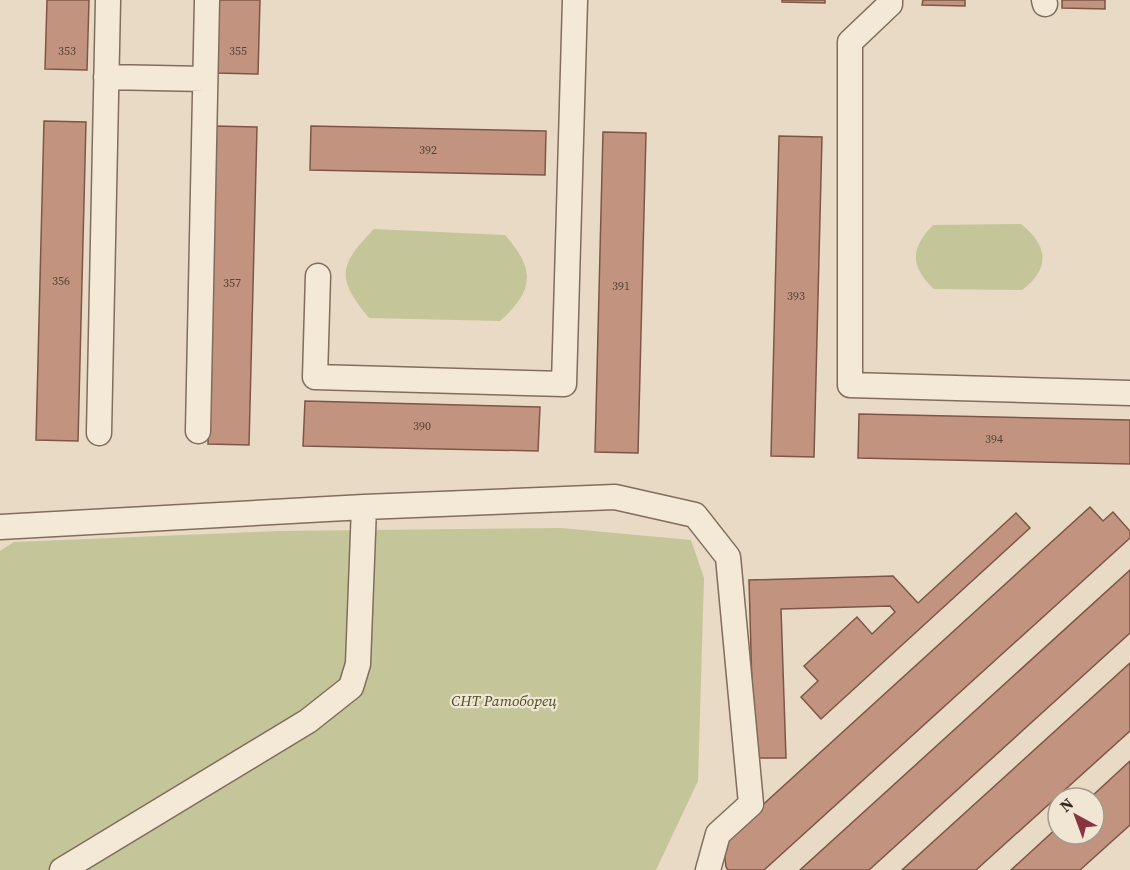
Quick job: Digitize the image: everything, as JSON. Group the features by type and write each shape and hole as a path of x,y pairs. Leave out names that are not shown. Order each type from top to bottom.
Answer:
{"lane":[{"path":"99,433 108,0"},
{"path":"198,431 207,0"},
{"path":"318,276 315,377 564,384 575,0"},
{"path":"890,0 890,4 850,42 850,386 1130,393"},
{"path":"106,77 205,79"},
{"path":"0,527 364,507 615,497 695,515 728,557 751,804 718,834 708,870"},
{"path":"62,870 308,721 351,687 358,664 364,507"}],"green space":[{"path":"1021,224 1037,241 1042,257 1038,274 1022,290 934,289 920,273 917,265 917,250 925,234 933,225"},
{"path":"374,229 505,235 522,258 527,279 525,289 520,299 500,321 369,318 351,292 346,272 353,253"},
{"name":"СНТ Ратоборец","path":"561,528 691,540 704,578 698,781 656,870 0,870 0,551 14,542 281,531"}],"building":[{"path":"47,0 89,0 87,70 45,69"},
{"path":"218,0 260,0 258,74 217,73"},
{"path":"782,0 825,0 825,3 782,2"},
{"path":"923,0 965,0 965,6 922,5"},
{"path":"1062,0 1105,0 1105,9 1062,8"},
{"path":"44,121 86,122 78,441 36,440"},
{"path":"215,126 257,127 249,445 208,444"},
{"path":"311,126 546,131 545,175 310,170"},
{"path":"603,132 646,133 638,453 595,452"},
{"path":"779,136 822,137 814,457 771,456"},
{"path":"305,401 540,407 538,451 303,446"},
{"path":"859,414 1130,420 1130,464 858,458"},
{"path":"1090,507 1103,521 1113,512 1130,531 1130,538 764,870 728,870 723,841"},
{"path":"1016,513 1030,528 821,719 801,697 818,681 804,666 857,617 872,634 895,612 890,606 781,609 786,758 754,758 749,580 893,576 918,603"},
{"path":"1130,570 1130,633 869,870 800,870"},
{"path":"1130,663 1130,731 1069,786 1046,786 1046,807 976,870 902,870"},
{"path":"1130,761 1130,825 1080,870 1011,870 1046,838 1046,846 1106,846 1106,786 1103,786"}]}
